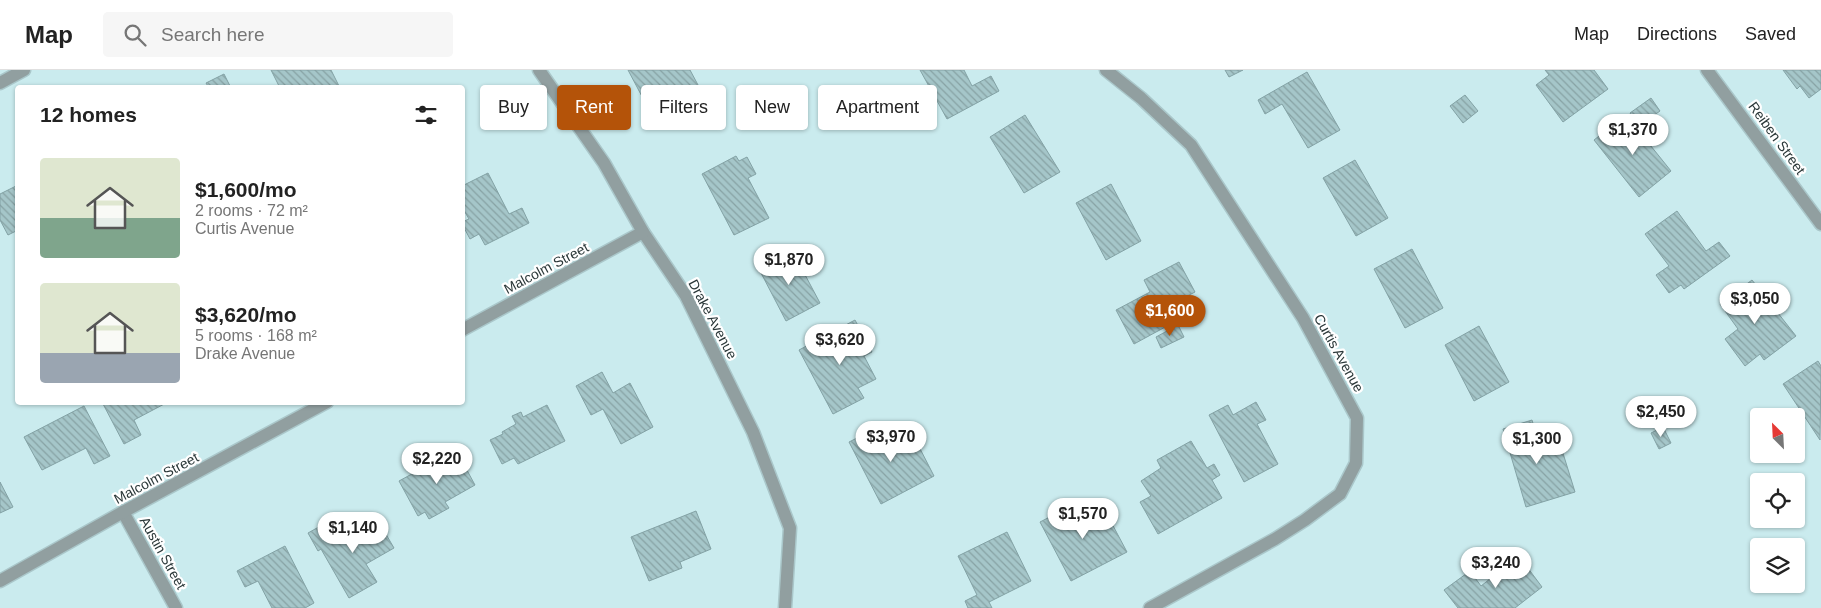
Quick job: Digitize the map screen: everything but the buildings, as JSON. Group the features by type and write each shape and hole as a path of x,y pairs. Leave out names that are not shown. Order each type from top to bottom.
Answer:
{"street":[{"path":"0,83 24,70"},
{"name":"Drake Avenue","path":"539,70 604,163 643,232 686,296 753,432 790,528 785,608"},
{"name":"Curtis Avenue","path":"1106,70 1191,145 1303,318 1357,418 1356,463 1340,494 1275,539 1150,608"},
{"name":"Reiben Street","path":"1708,70 1821,224"},
{"name":"Malcolm Street","path":"465,328 643,232"},
{"name":"Malcolm Street","path":"0,581 321,405"},
{"name":"Austin Street","path":"123,512 176,608"}]}
